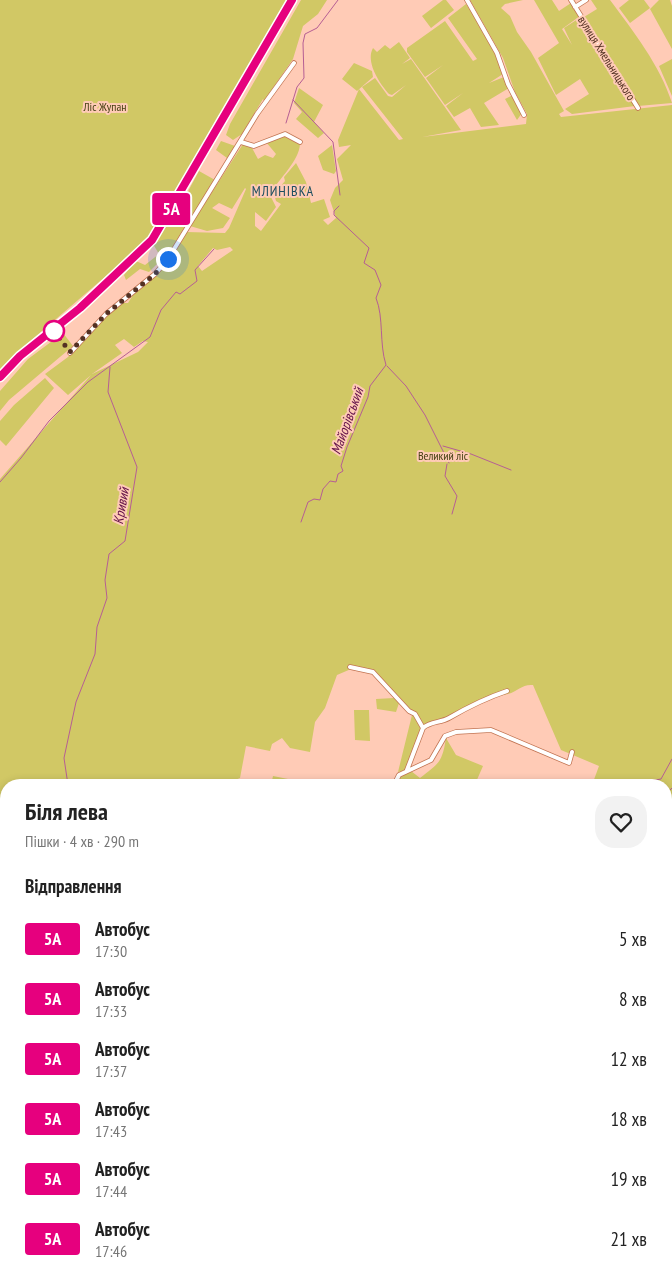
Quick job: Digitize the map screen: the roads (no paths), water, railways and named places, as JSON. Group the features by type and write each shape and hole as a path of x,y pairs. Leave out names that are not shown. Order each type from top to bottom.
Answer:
{"main road":[{"path":"0,377 20,356 80,308 152,240 292,0"}],"street":[{"path":"467,0 498,52 508,84 524,114"},
{"name":"вулиця Хмельницького","path":"571,0 638,108"},
{"name":"вулиця Хмельницького","path":"575,7 586,0"},
{"path":"70,352 108,312 160,269 175,250 257,114 294,63"},
{"path":"241,142 254,146 281,134 290,135 300,142"},
{"path":"350,667 373,672 409,711 416,714 422,728"},
{"path":"407,770 422,728 432,722 449,718 469,705 507,691"},
{"path":"396,779 407,770 432,760 445,736 456,732 492,730 569,763 572,752"}],"waterway":[{"path":"286,123 297,87 304,78 303,43 305,34 317,28 338,0"},
{"name":"Майорівський","path":"293,100 333,142 340,195"},
{"name":"Майорівський","path":"301,522 308,502 314,499 320,500 323,489 330,481 336,482 338,474 343,471 341,466 347,447 368,397 370,386 386,365 380,314 376,298 381,285 375,270 364,263 369,248 334,215 334,211 339,206"},
{"path":"0,482 49,421 88,382 150,337 161,310 176,292 180,294 197,281 195,270 214,249"},
{"path":"387,366 406,386 425,415 449,463"},
{"name":"Кривий","path":"67,779 64,758 76,702 95,654 97,627 107,598 105,580 109,554 125,541 137,467 108,392 110,367"},
{"path":"443,446 471,454 511,470"},
{"path":"447,464 445,476 457,496 452,514"},
{"path":"661,779 672,759"}],"district":[{"name":"МЛИНІВКА","path":"283,191"}],"park label":[{"name":"Ліс Жупан","path":"105,106"},
{"name":"Великий ліс","path":"443,455"}]}
